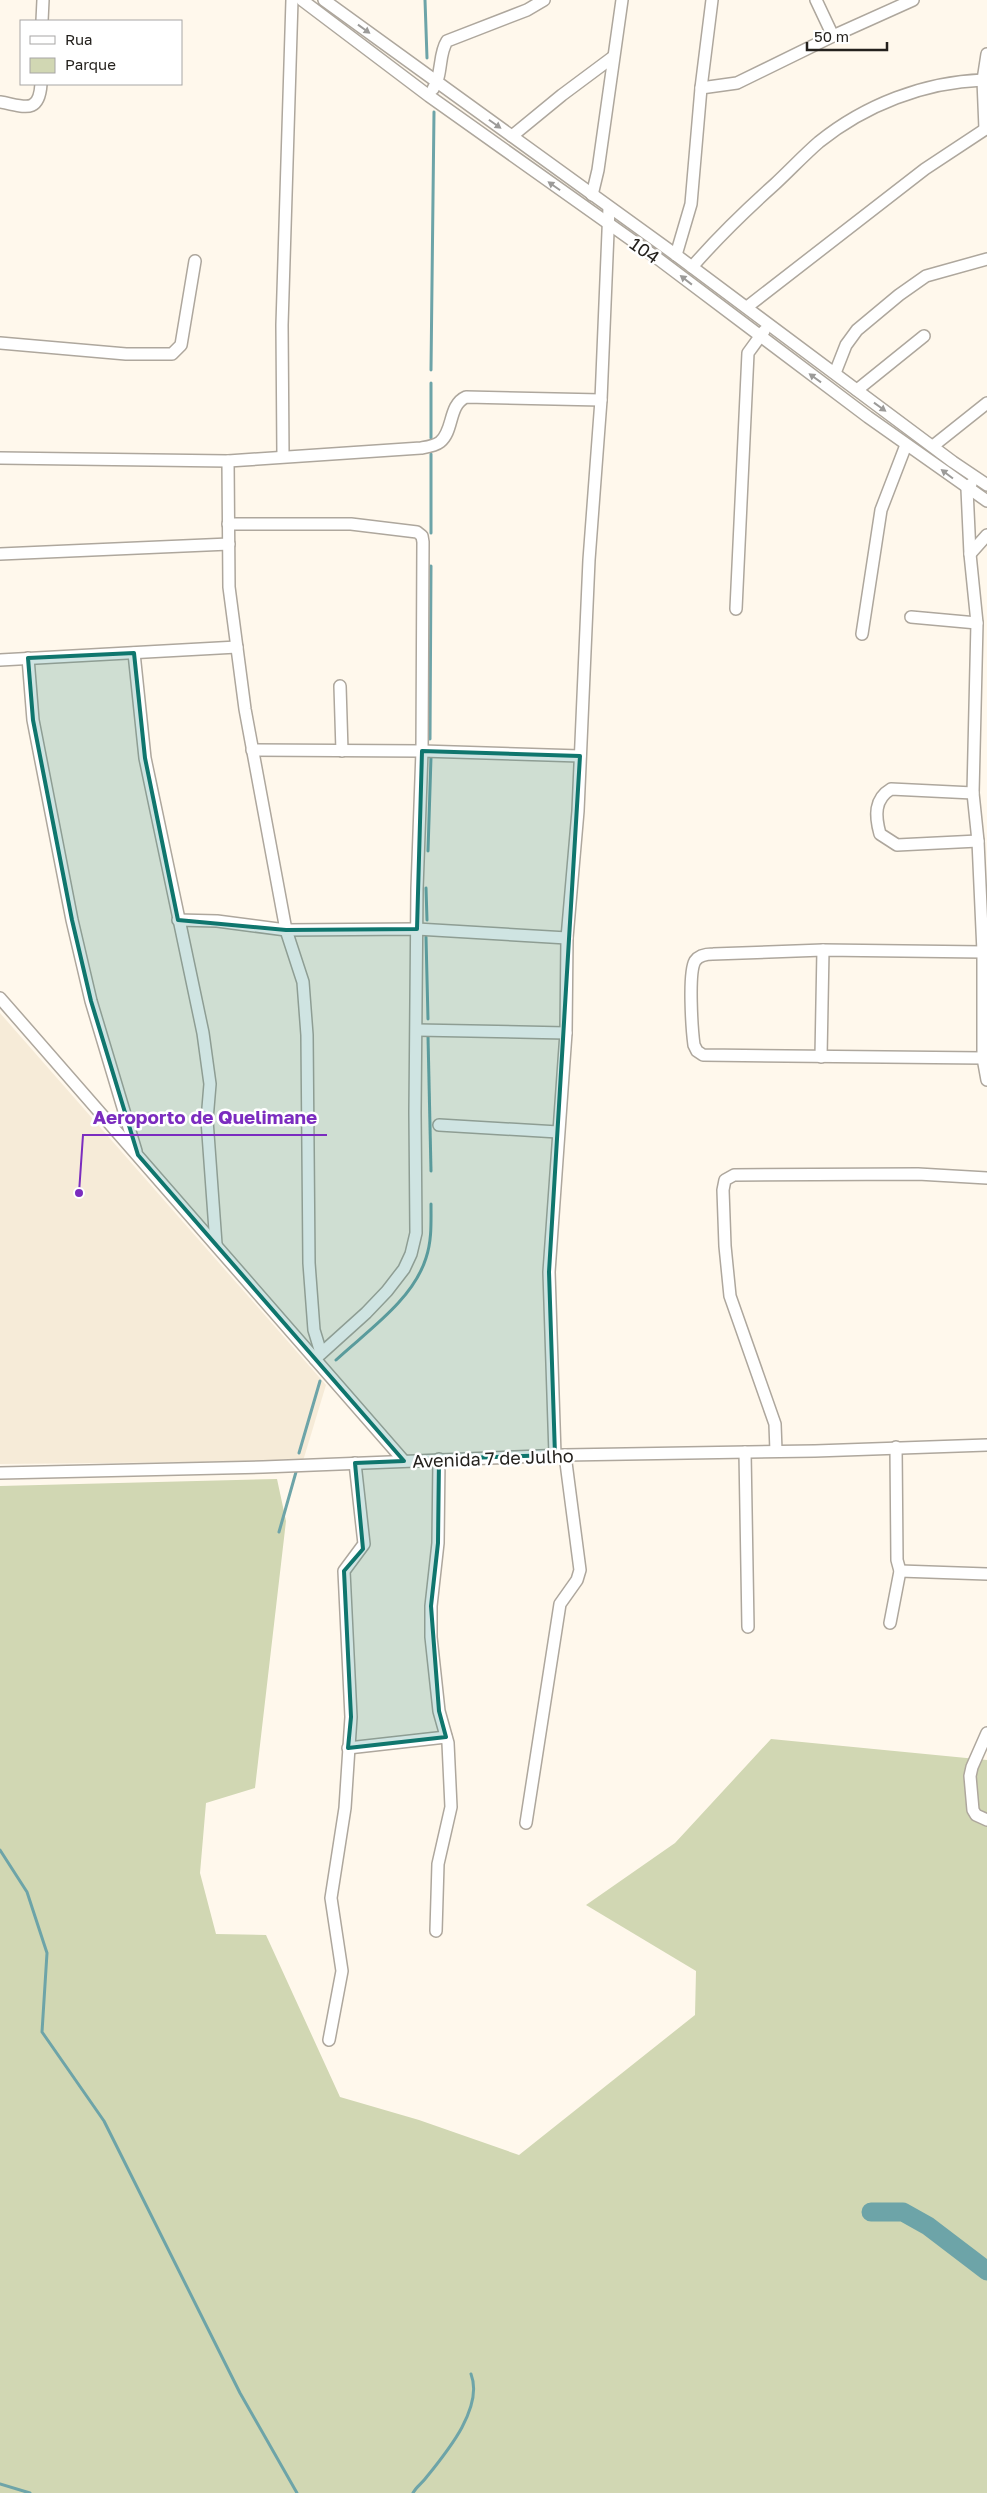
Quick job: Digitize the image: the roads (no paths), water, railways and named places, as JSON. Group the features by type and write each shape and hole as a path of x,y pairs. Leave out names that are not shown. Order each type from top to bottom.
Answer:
{"street":[{"path":"42,20 43,0"},
{"path":"283,456 282,325 292,0"},
{"name":"104","path":"302,0 429,96 657,258 759,337 967,489 987,501"},
{"path":"324,0 609,208 676,254 769,326 987,485"},
{"path":"429,96 437,83 443,50 447,40 519,13 544,0"},
{"path":"592,195 598,170 622,0"},
{"path":"676,254 691,204 701,88 712,0"},
{"path":"816,0 833,36"},
{"path":"701,88 736,84 833,36 913,0"},
{"path":"747,308 925,169 986,129 983,80 987,54"},
{"path":"512,136 613,57"},
{"path":"692,267 718,237 819,143 863,113 927,88 954,81 983,80"},
{"path":"0,102 26,107 34,105 40,98 41,85"},
{"path":"526,1822 560,1604 577,1580 580,1570 560,1455 550,1272 566,1033 568,938 578,811 589,560 601,400 610,226 609,208"},
{"path":"835,373 846,346 857,330 899,295 926,276 987,259"},
{"path":"0,343 126,354 172,354 180,345 195,261"},
{"path":"736,609 748,353 769,326"},
{"path":"857,390 924,336"},
{"path":"0,458 228,461 421,448 436,444 444,437 454,410 459,402 466,397 601,400"},
{"path":"933,446 987,403"},
{"path":"862,634 881,510 906,444"},
{"path":"228,461 229,587 237,647 252,750 286,930 303,982 306,1006 309,1263 318,1356"},
{"path":"976,478 967,489 970,554 977,623 973,793 978,841 983,952 983,1058 987,1080"},
{"path":"228,524 351,524 411,531 422,536 422,751 414,1113 417,1197 416,1232 411,1254 404,1269 366,1313 318,1356"},
{"path":"970,554 987,535"},
{"path":"0,554 229,544"},
{"path":"911,617 977,623"},
{"path":"0,660 237,647"},
{"path":"134,653 145,758 203,1033 210,1084 207,1120 216,1244"},
{"path":"28,658 33,720 72,920 91,1001 138,1155"},
{"path":"340,686 342,751"},
{"path":"252,750 422,751 580,756"},
{"path":"973,793 891,789 883,794 879,801 877,823 880,834 897,845 978,841"},
{"path":"178,920 217,922 286,930 417,930 568,938"},
{"path":"983,952 823,950 704,955 696,960 692,973 693,1035 697,1051 703,1055 983,1058"},
{"path":"821,1057 823,950"},
{"path":"0,998 74,1085 318,1356 404,1461"},
{"path":"417,1030 566,1033"},
{"path":"439,1125 558,1132"},
{"path":"776,1451 775,1424 728,1286 723,1200 725,1180 734,1175 918,1174 987,1178"},
{"name":"Avenida 7 de Julho","path":"0,1473 560,1455 987,1445"},
{"path":"890,1623 900,1571 897,1560 896,1447"},
{"path":"745,1452 748,1627"},
{"path":"436,1931 438,1864 451,1807 451,1780 446,1736 439,1711 431,1637 431,1606 438,1543 439,1460"},
{"path":"329,2040 342,1972 331,1898 345,1808 351,1717 344,1571 348,1563 363,1549 364,1534 355,1463"},
{"path":"900,1571 987,1574"},
{"path":"987,1733 970,1776 973,1810 976,1815 987,1820"},
{"path":"348,1748 446,1736"}],"waterway":[{"path":"425,0 427,58"},
{"path":"431,370 434,112"},
{"path":"431,383 431,438"},
{"path":"431,454 431,533"},
{"path":"430,739 431,566"},
{"path":"428,851 431,757"},
{"path":"426,888 427,920"},
{"path":"426,937 428,1019"},
{"path":"428,1036 431,1171"},
{"path":"336,1360 388,1314 411,1288 426,1258 431,1231 431,1204"},
{"path":"299,1453 320,1381"},
{"path":"279,1532 296,1472"},
{"path":"0,1850 27,1892 47,1953 42,2032 104,2121 240,2393 297,2493"},
{"path":"871,2212 903,2212 928,2226 987,2271"},
{"path":"413,2493 434,2468 461,2430 472,2401 474,2387 471,2374"},
{"path":"0,2484 30,2493"}],"place":[{"name":"Aeroporto de Quelimane","path":"79,1193"}]}
